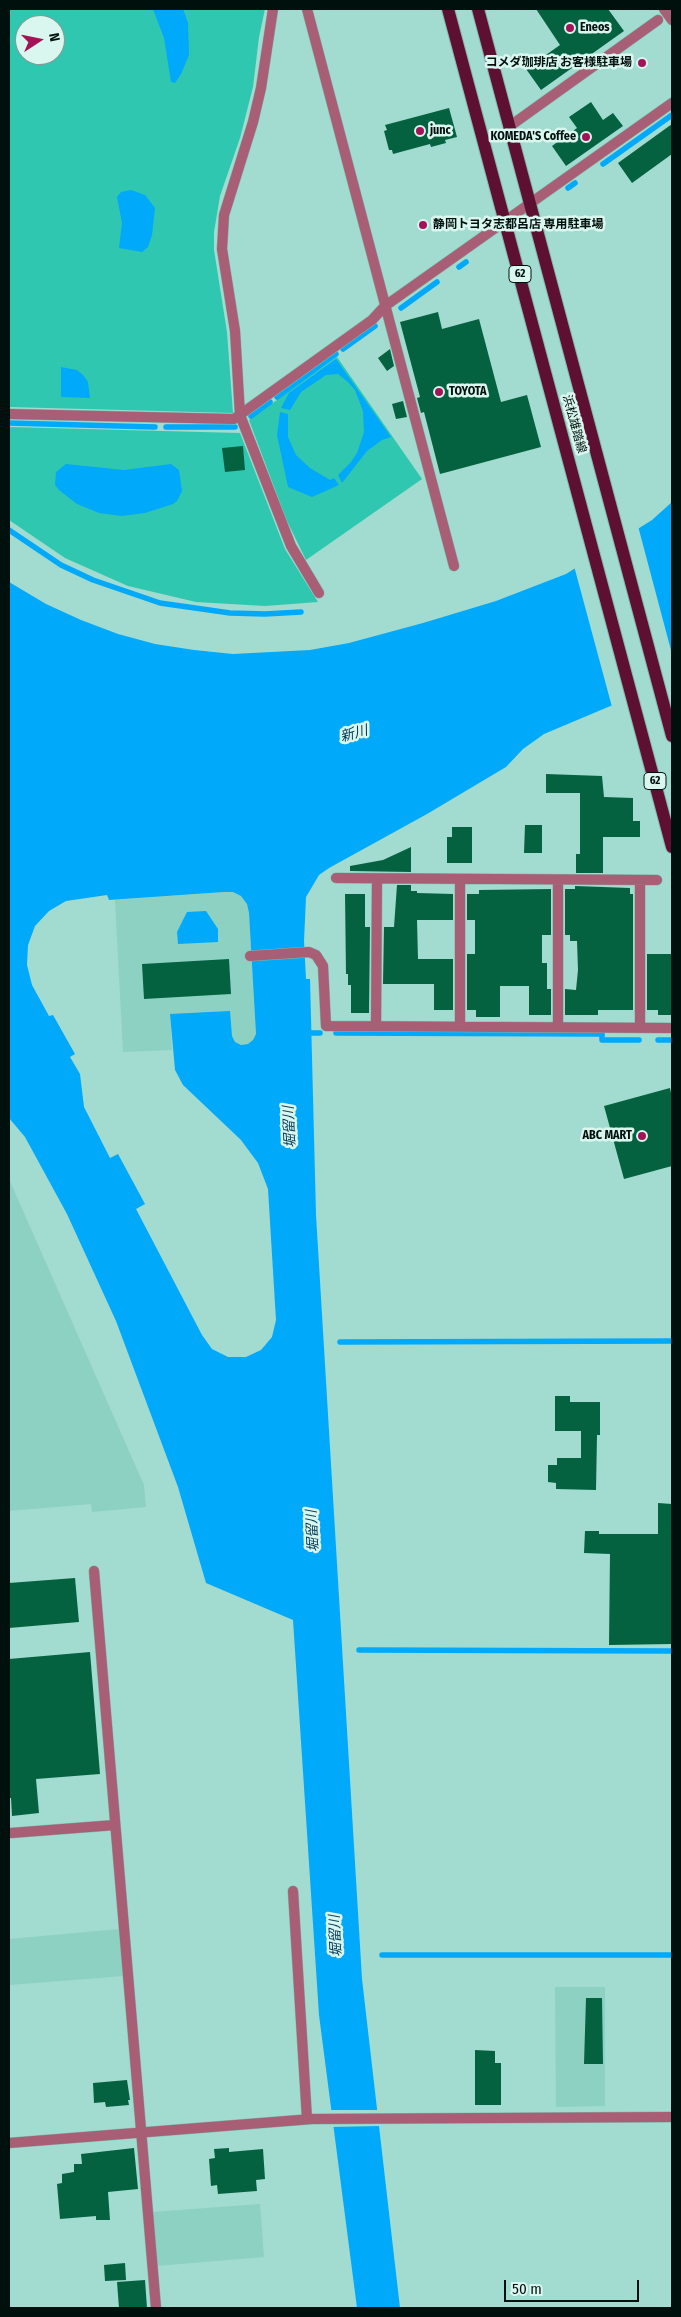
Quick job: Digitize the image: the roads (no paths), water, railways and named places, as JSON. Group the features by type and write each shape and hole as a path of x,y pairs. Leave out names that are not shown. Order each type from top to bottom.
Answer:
{"main road":[{"name":"浜松雄踏線","path":"448,9 672,847"},
{"name":"浜松雄踏線","path":"478,9 672,736"}],"street":[{"path":"273,9 261,88 248,140 228,198 222,232 222,249 235,331 240,415 291,546 319,592"},
{"path":"307,9 454,566"},
{"path":"664,9 672,20"},
{"path":"510,126 658,20"},
{"path":"9,414 234,419 372,320 385,306 672,103"},
{"path":"336,878 657,880"},
{"path":"376,1026 377,879"},
{"path":"460,879 460,1027"},
{"path":"558,880 558,1027"},
{"path":"640,880 640,1028"},
{"path":"250,956 310,952 321,960 323,966 326,1026 672,1028"},
{"path":"94,1570 156,2308"},
{"path":"11,1833 115,1825"},
{"path":"293,1891 308,2119"},
{"path":"9,2143 308,2119 672,2117"}],"water":[{"path":"153,9 183,9 188,23 189,55 175,83 171,82 164,38"},
{"path":"131,190 145,195 155,208 152,235 148,247 142,252 119,248 122,223 117,197 121,192"},
{"path":"336,359 391,437 382,440 367,451 342,483 338,475 357,453 364,432 363,411 355,390 338,374 326,375 301,392 290,410 281,408 289,393"},
{"path":"61,367 77,370 83,375 88,382 90,398 61,397"},
{"path":"280,412 288,414 288,437 296,455 310,468 330,480 334,478 339,485 312,497 288,487 277,435"},
{"path":"66,464 124,470 171,464 179,470 182,491 177,501 173,504 145,513 122,516 99,513 77,504 55,485 56,472"},
{"path":"672,502 672,680 544,734 523,749 506,767 427,814 329,868 319,875 306,897 304,941 306,979 310,979 316,1215 362,1979 400,2308 357,2308 319,2015 293,1620 206,1583 178,1487 116,1321 67,1214 25,1137 9,1118 9,582 46,604 81,620 118,634 155,644 233,654 310,650 349,643 496,601 566,574 652,520","holes":["233,892 241,896 247,904 249,913 256,1034 253,1040 248,1044 241,1045 235,1042 232,1036 230,1011 170,1014 175,1070 183,1085 241,1140 258,1163 268,1189 276,1320 272,1337 261,1350 246,1357 228,1357 212,1349 202,1335 136,1209 145,1204 118,1154 110,1158 84,1107 80,1074 70,1057 75,1054 53,1015 49,1016 32,985 27,965 28,945 35,926 49,911 66,901 107,895 109,900"]},
{"path":"206,911 218,929 218,942 178,944 177,932 187,912"}],"waterway":[{"path":"603,164 672,115"},
{"path":"568,188 575,183"},
{"path":"459,267 466,262"},
{"path":"401,308 437,282"},
{"path":"343,349 375,326"},
{"path":"277,397 336,354"},
{"path":"251,416 270,402"},
{"path":"9,423 155,427"},
{"path":"166,427 235,427"},
{"path":"9,530 61,565 93,580 160,603 230,613 301,612"},
{"path":"304,1033 320,1033"},
{"path":"336,1033 602,1034 602,1040 639,1040"},
{"path":"658,1040 672,1040"},
{"path":"340,1342 672,1341"},
{"path":"359,1650 672,1651"},
{"path":"382,1955 672,1955"}],"place":[{"name":"Eneos","path":"570,28"},
{"name":"コメダ珈琲店 お客様駐車場","path":"642,63"},
{"name":"junc","path":"420,131"},
{"name":"KOMEDA'S Coffee","path":"586,137"},
{"name":"静岡トヨタ志都呂店 専用駐車場","path":"423,225"},
{"name":"TOYOTA","path":"439,392"},
{"name":"ABC MART","path":"642,1136"}],"water label":[{"name":"新川","path":"354,734"},
{"name":"堀留川","path":"290,1127"},
{"name":"堀留川","path":"313,1531"},
{"name":"堀留川","path":"336,1936"}]}
